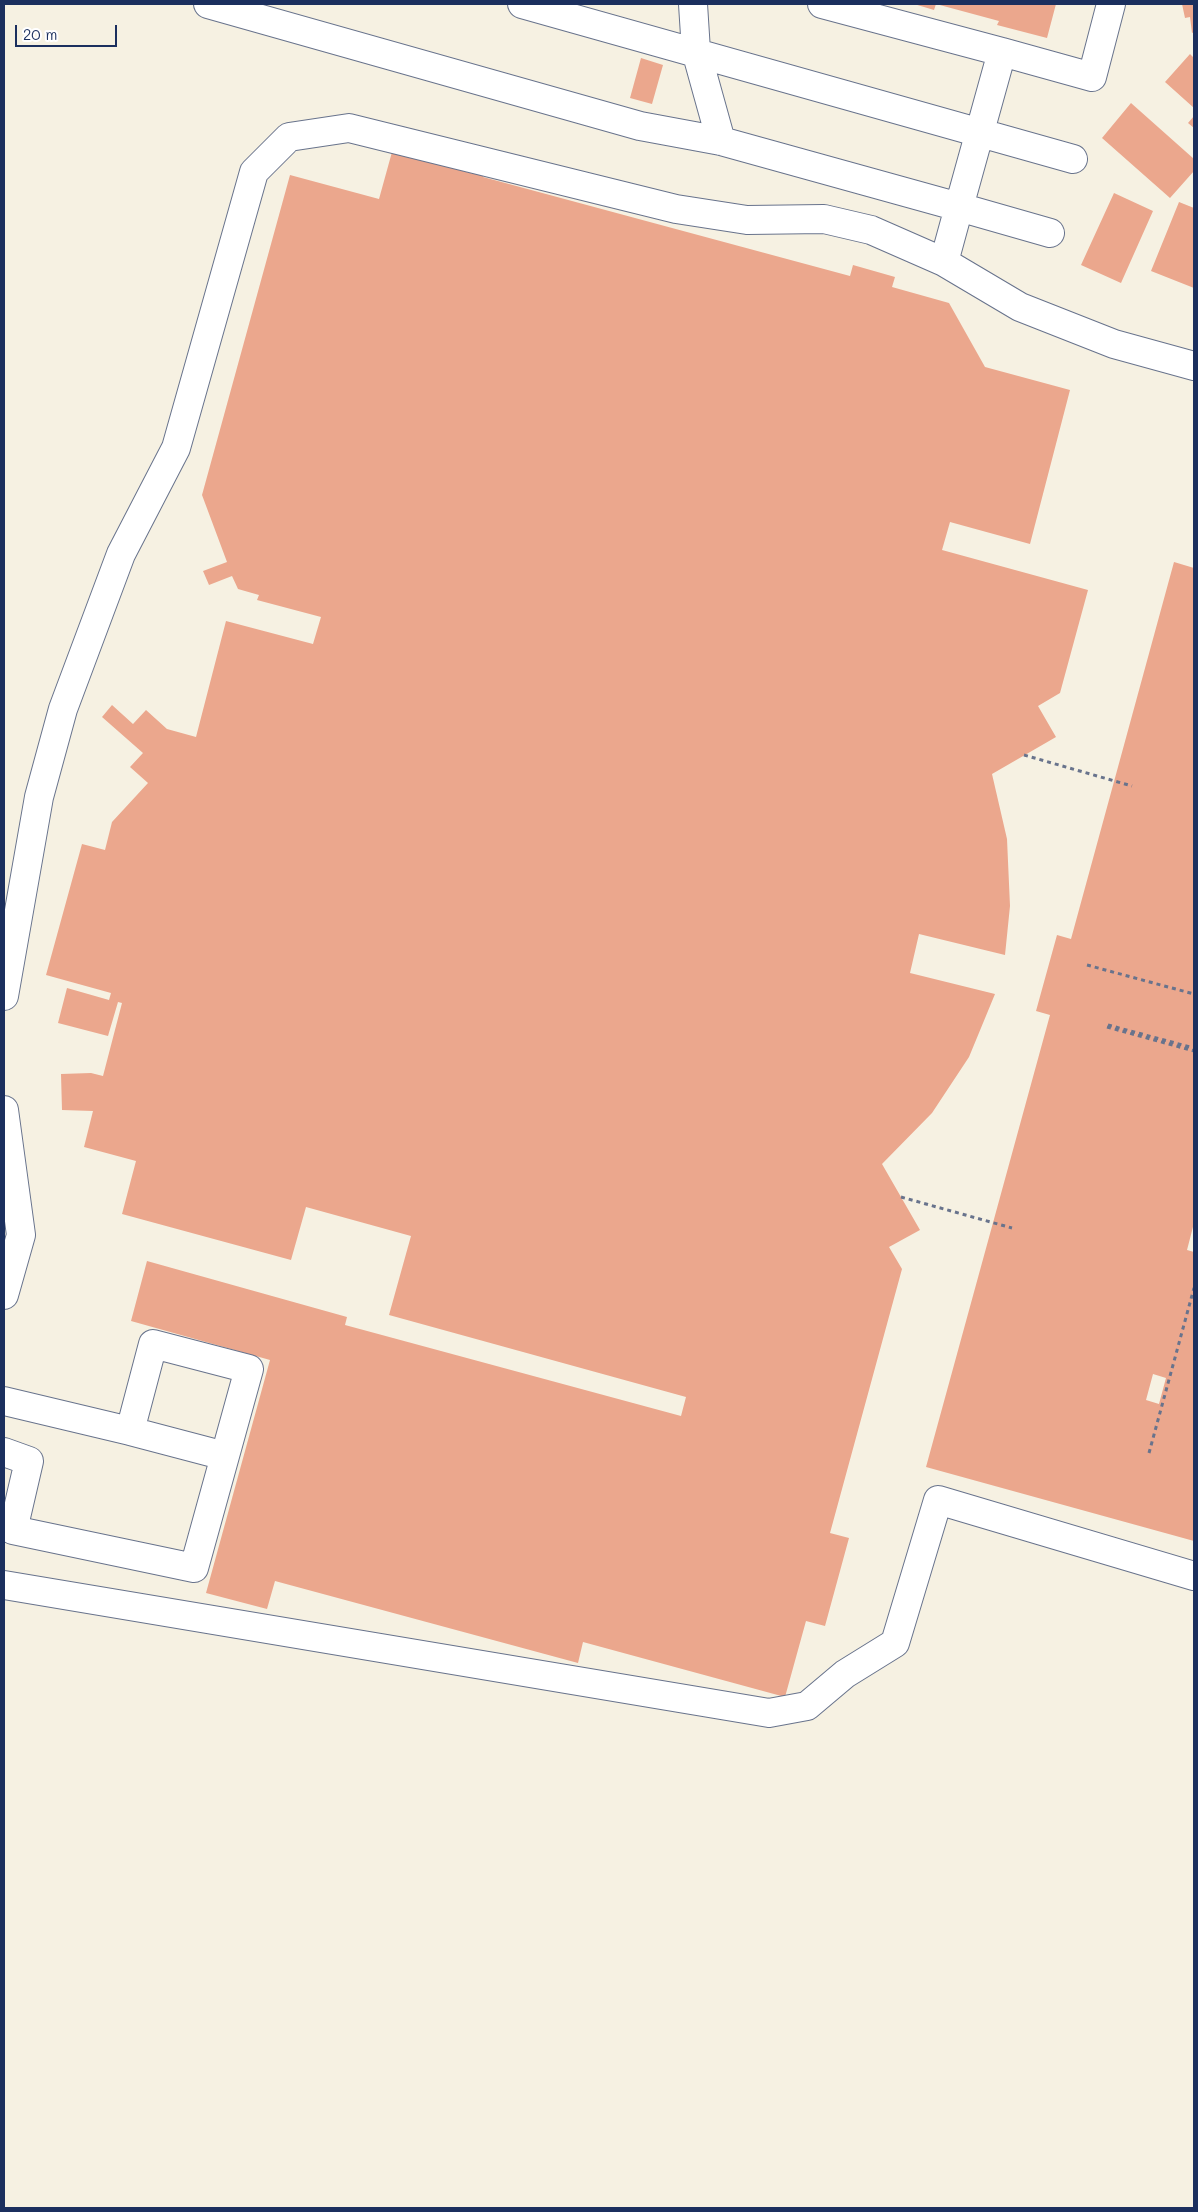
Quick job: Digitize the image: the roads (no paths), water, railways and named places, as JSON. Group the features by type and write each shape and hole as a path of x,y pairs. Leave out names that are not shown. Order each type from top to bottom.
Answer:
{"street":[{"path":"213,4 640,126 721,141 1050,234"},
{"path":"522,4 696,51 1072,159"},
{"path":"693,4 696,51 721,141"},
{"path":"822,4 1092,77 1111,4"},
{"path":"944,262 1002,52"},
{"path":"4,996 39,797 63,709 120,554 176,448 254,172 289,137 349,128 676,209 747,220 824,219 871,230 944,262 1020,307 1114,344 1194,366"},
{"path":"4,1110 21,1235 4,1295"},
{"path":"4,1452 29,1461 13,1530 194,1568 249,1369 153,1344 130,1431"},
{"path":"4,1401 225,1456"},
{"path":"4,1585 768,1713 807,1706 844,1674 895,1642 938,1500 1194,1576"}]}
